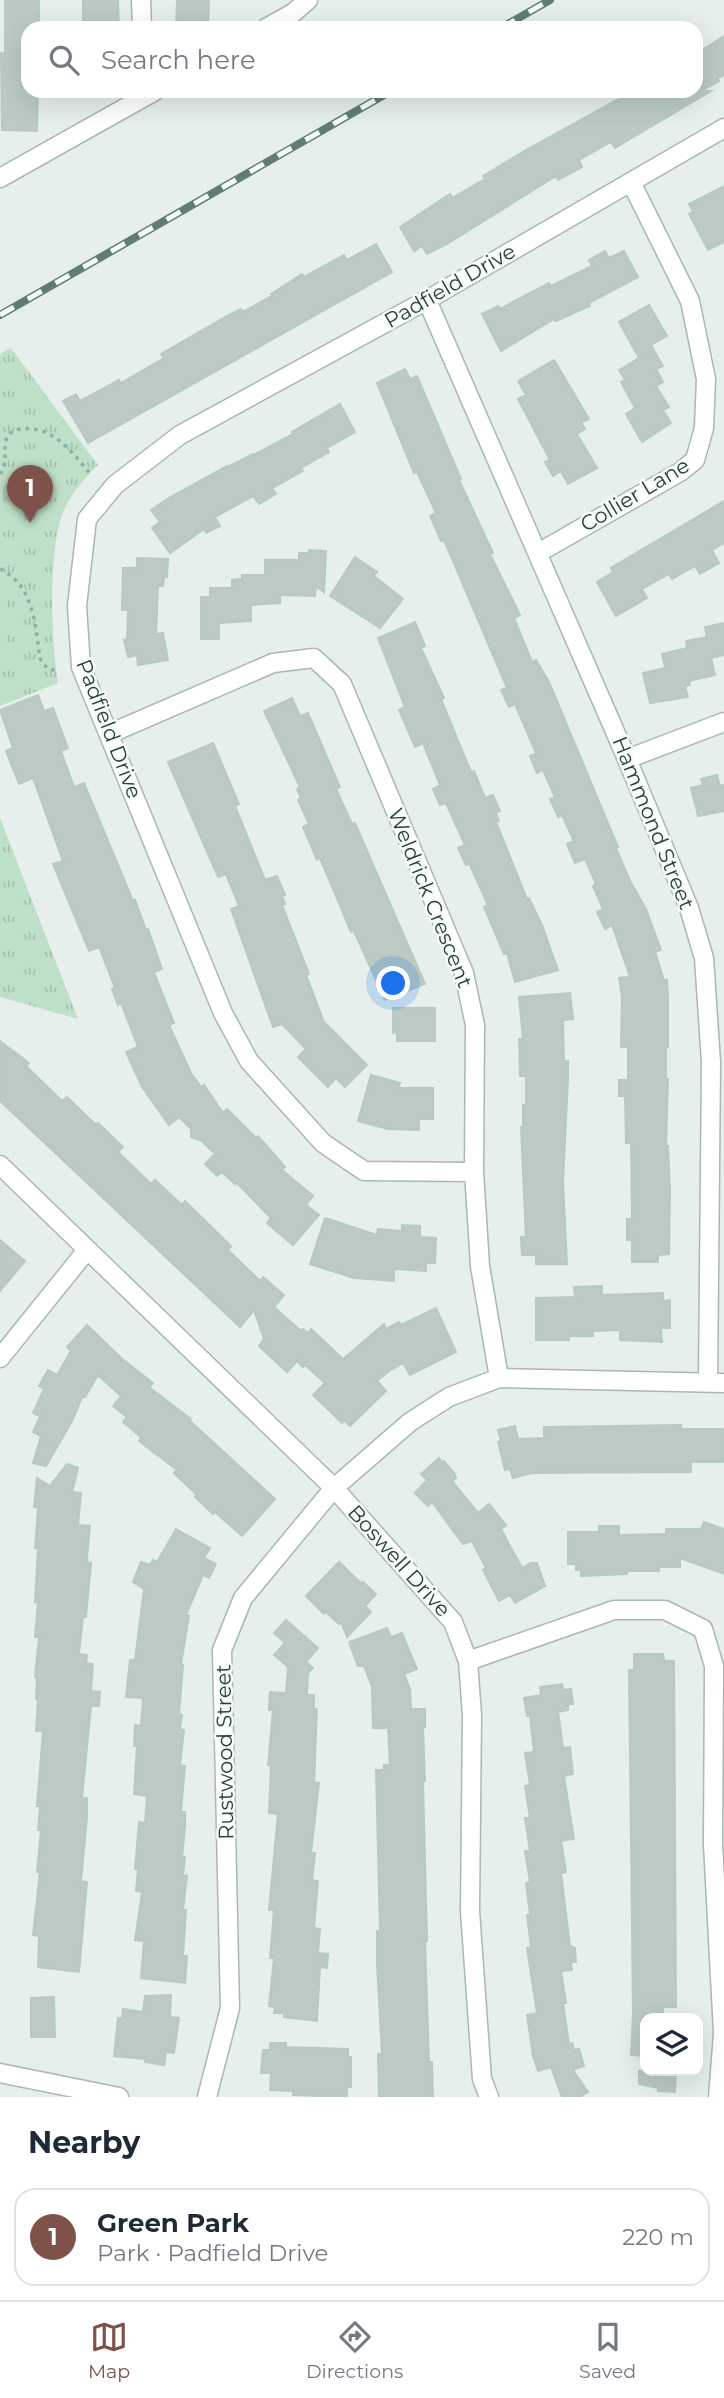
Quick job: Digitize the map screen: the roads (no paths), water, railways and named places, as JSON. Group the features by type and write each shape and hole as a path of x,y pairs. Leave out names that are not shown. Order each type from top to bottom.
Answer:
{"street":[{"path":"141,0 142,21"},
{"path":"279,21 308,0"},
{"path":"0,178 137,98"},
{"name":"Padfield Drive","path":"474,1172 364,1171 323,1143 248,1061 223,1013 81,667 77,606 87,519 115,485 180,435 427,300 724,128"},
{"name":"Collier Lane","path":"538,553 680,472 695,460 704,428 706,379 690,301 631,183"},
{"name":"Hammond Street","path":"427,300 627,759 689,908 704,958 711,1062 716,1383"},
{"name":"Weldrick Crescent","path":"109,734 273,663 314,658 342,684 464,973 475,1025 474,1172 480,1266 499,1378"},
{"path":"627,759 724,722"},
{"name":"Boswell Drive","path":"0,1165 334,1488 453,1622 468,1661 472,1714 470,1911 482,2079 489,2097"},
{"path":"0,1357 87,1250"},
{"name":"Rustwood Street","path":"207,2097 230,2008 222,1650 243,1598 334,1488 410,1422 449,1397 499,1378 716,1383"},
{"path":"468,1661 614,1610 665,1610 704,1629 714,1666 713,1844 723,2033 718,2097"},
{"path":"0,2073 119,2097"}],"railway":[{"path":"513,21 550,0"},
{"path":"0,315 379,98"}],"place":[{"name":"Green Park","path":"30,523"}]}
